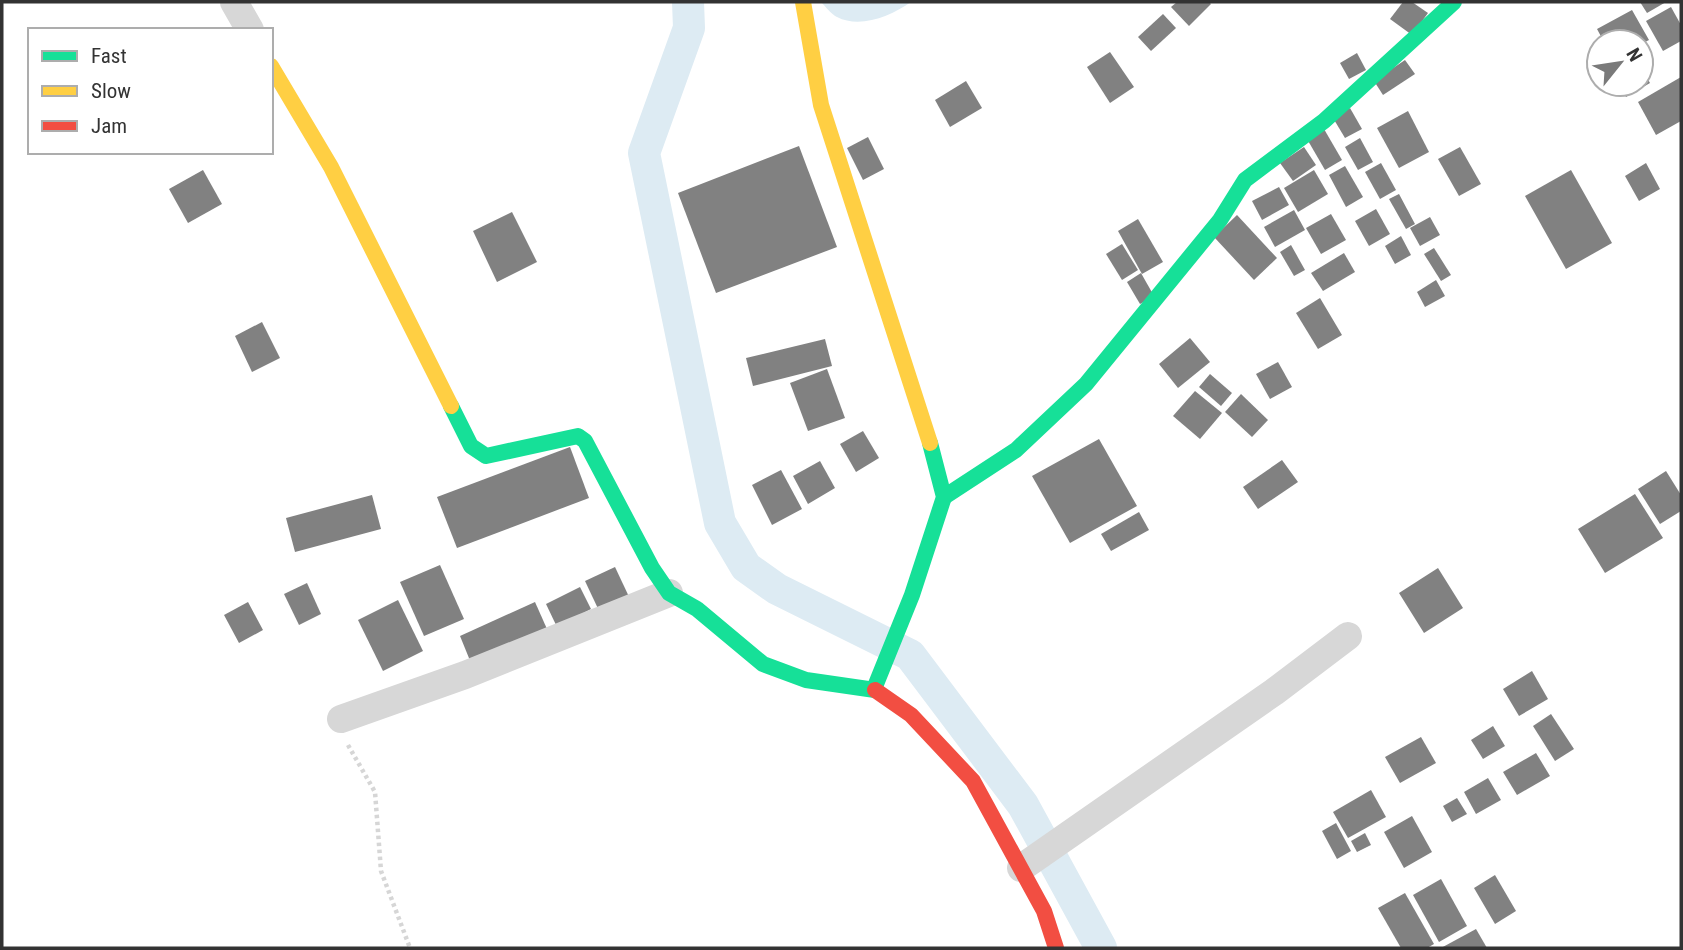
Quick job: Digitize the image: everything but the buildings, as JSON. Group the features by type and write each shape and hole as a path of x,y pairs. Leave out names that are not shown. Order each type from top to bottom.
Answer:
{"street":[{"path":"234,2 249,28"},
{"path":"803,2 821,104 931,446 944,497 912,595 874,689"},
{"path":"944,497 1016,450 1086,384 1220,220 1245,180 1324,121 1454,2"},
{"path":"273,69 331,167 471,446 486,456 578,436 584,441 668,593 697,609 763,664 806,680 874,689 911,715 973,781 1025,866 1056,948"},
{"path":"341,719 465,676 668,593"},
{"path":"1025,866 1274,692 1348,636"}],"path":[{"path":"341,719 339,731 375,792 381,871 410,948"}],"shaded area":[{"path":"821,2 911,2 885,16 855,22 837,17"}],"waterway":[{"path":"688,2 689,28 644,153 720,523 746,567 777,589 910,655 1023,805 1101,948"}],"traffic: fast":[{"path":"944,497 1016,450 1086,384 1220,220 1245,180 1324,121 1454,2"},
{"path":"451,406 471,446 486,456 578,436 585,441 652,568 669,593 697,609 763,664 806,680 875,690"},
{"path":"874,689 912,595 944,497 930,443"}],"traffic: slow":[{"path":"803,2 821,105 930,443"},
{"path":"273,69 331,167 451,406"}],"traffic: jam":[{"path":"875,690 911,715 973,781 1044,911 1056,948"}]}
